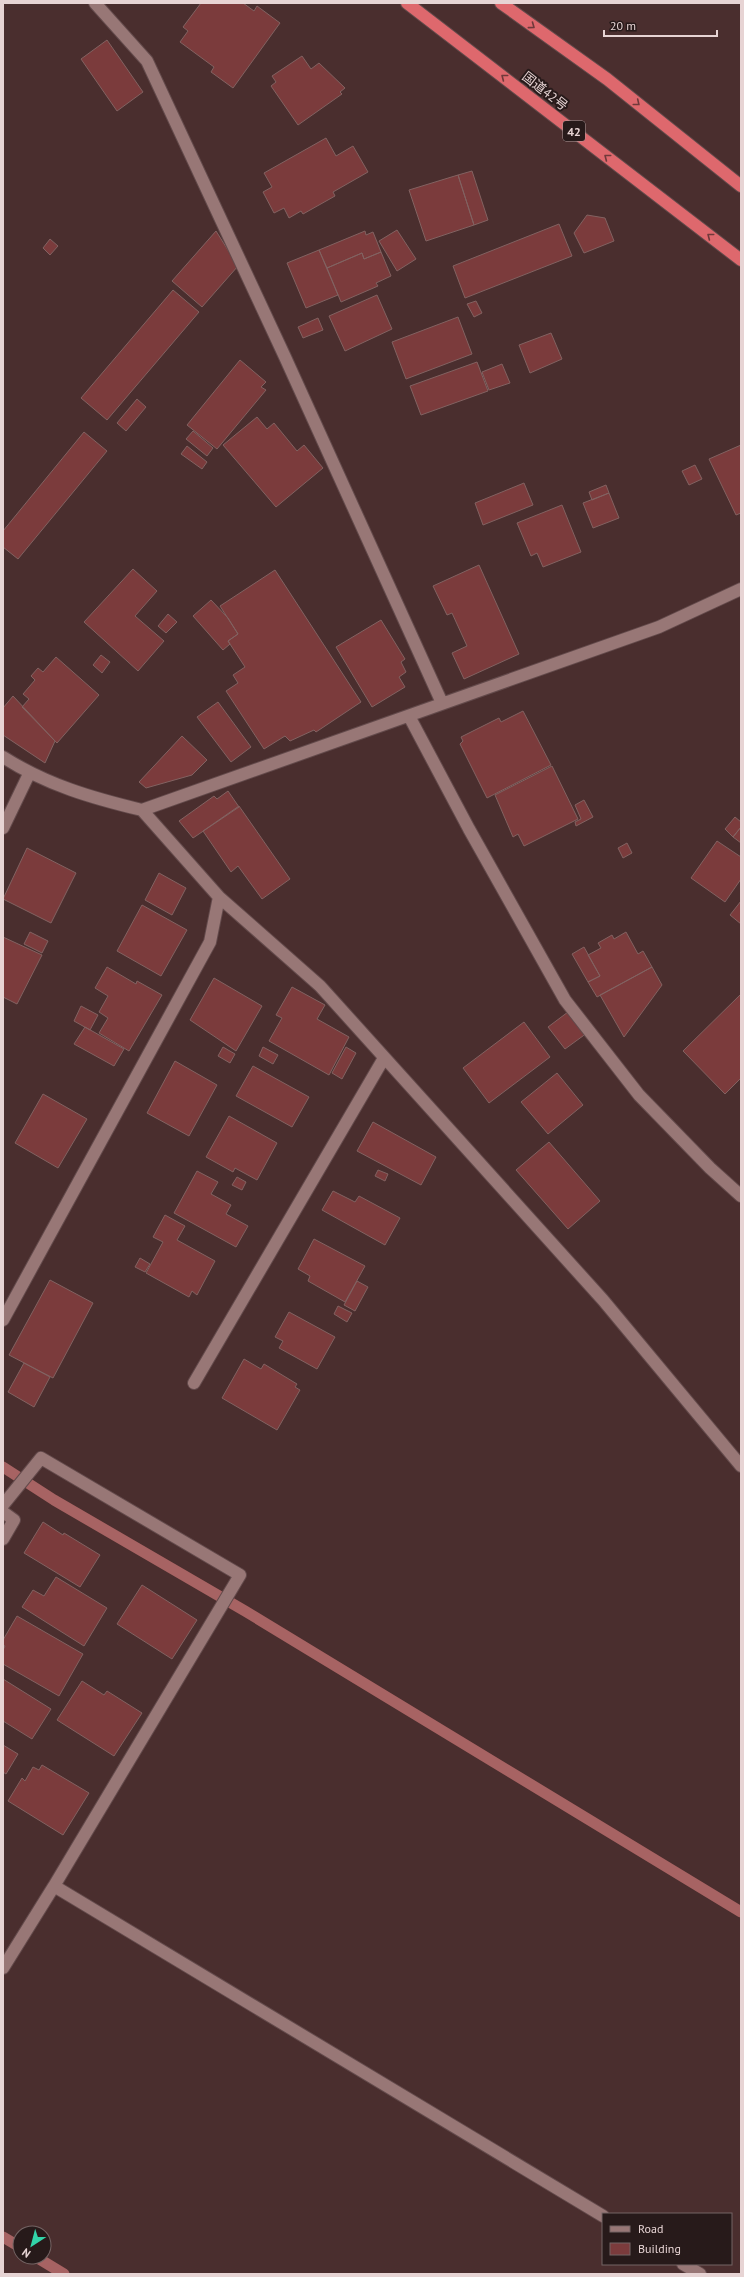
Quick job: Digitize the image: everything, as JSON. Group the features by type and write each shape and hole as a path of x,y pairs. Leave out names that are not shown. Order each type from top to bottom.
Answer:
{"highway":[{"name":"国道42号","path":"407,3 741,260"},
{"path":"501,3 607,79 741,186"}],"street":[{"path":"95,3 147,61 285,357 442,703"},
{"path":"3,757 29,774 94,799 142,810 659,627 741,589"},
{"path":"409,716 469,829 565,1000 639,1095 710,1168 741,1196"},
{"path":"3,828 29,774"},
{"path":"142,810 220,897 320,986 602,1300 741,1466"},
{"path":"3,1320 210,942 220,897"},
{"path":"194,1383 384,1058"},
{"path":"3,1505 41,1458 240,1575 54,1886 3,1968"},
{"path":"3,1512 14,1520 3,1539"},
{"path":"54,1886 602,2215"},
{"path":"686,2265 700,2274"}],"building":[{"path":"201,3 243,3 254,11 257,6 280,23 233,88 211,72 214,67 180,42 188,31 183,27"},
{"path":"107,40 143,92 117,111 81,59"},
{"path":"302,56 311,69 319,63 345,88 340,92 342,94 298,125 271,86 276,82 272,76"},
{"path":"326,138 336,156 353,146 368,172 333,192 335,196 303,214 301,211 289,218 284,208 274,213 263,192 272,187 264,173"},
{"path":"472,171 488,220 474,225 458,175"},
{"path":"458,175 474,225 426,241 409,190"},
{"path":"587,215 605,218 614,241 584,253 574,233"},
{"path":"559,224 572,256 465,298 453,266"},
{"path":"397,230 416,259 397,271 379,241"},
{"path":"216,231 238,266 202,307 172,281"},
{"path":"365,231 366,235 373,232 381,252 364,259 362,253 327,268 319,250"},
{"path":"50,239 58,246 50,255 43,248"},
{"path":"319,250 338,295 306,308 287,263"},
{"path":"381,252 391,276 376,283 378,286 341,302 327,268 362,253 364,259"},
{"path":"173,290 199,312 107,420 81,398"},
{"path":"377,295 392,329 345,351 329,316"},
{"path":"476,301 482,313 474,317 467,304"},
{"path":"458,317 472,354 406,379 392,342"},
{"path":"318,318 323,330 303,338 298,327"},
{"path":"551,333 562,359 530,373 519,345"},
{"path":"240,360 266,382 261,387 266,390 217,449 187,425"},
{"path":"477,362 488,391 421,415 410,386"},
{"path":"502,364 510,383 489,390 482,372"},
{"path":"137,399 146,407 126,431 117,423"},
{"path":"257,417 267,429 274,423 297,451 304,445 323,468 276,507 223,445"},
{"path":"193,431 213,448 207,456 186,439"},
{"path":"84,432 107,451 18,559 3,547 3,531"},
{"path":"741,445 741,513 736,515 709,459"},
{"path":"187,446 207,462 202,469 181,454"},
{"path":"695,465 702,479 689,485 682,471"},
{"path":"524,483 533,505 483,525 475,503"},
{"path":"606,485 609,493 592,500 589,492"},
{"path":"609,493 619,518 593,528 583,503"},
{"path":"562,505 581,552 543,567 537,553 531,556 517,523"},
{"path":"479,565 519,654 464,679 452,653 467,646 452,613 447,615 433,586"},
{"path":"133,569 157,591 135,616 164,641 138,671 84,622"},
{"path":"275,570 361,702 316,732 314,730 290,741 285,736 264,749 226,691 238,683 233,675 245,667 228,641 238,634 220,606"},
{"path":"211,600 228,618 238,634 228,641 230,644 223,650 193,616"},
{"path":"168,614 177,622 166,633 158,626"},
{"path":"381,620 405,659 401,662 406,672 399,677 405,687 372,707 336,647"},
{"path":"101,655 110,662 102,673 93,665"},
{"path":"56,657 99,695 57,743 22,707 29,699 23,694 35,680 31,676 38,668 43,672"},
{"path":"13,696 55,741 45,763 3,735 3,708"},
{"path":"218,702 251,747 231,762 197,717"},
{"path":"523,711 551,765 487,798 460,744 463,741 461,737 499,718 501,722"},
{"path":"182,736 207,760 192,775 146,788 139,782"},
{"path":"552,766 578,819 524,846 518,834 513,837 495,795"},
{"path":"228,791 239,807 193,838 179,821 214,796 217,799"},
{"path":"584,800 593,817 576,826 575,822 581,819 575,805"},
{"path":"239,806 290,879 262,899 238,866 231,872 203,831"},
{"path":"735,817 741,822 741,827 733,837 725,829"},
{"path":"741,827 741,843 733,837"},
{"path":"717,841 741,857 741,879 725,902 691,878"},
{"path":"627,843 632,853 623,858 618,848"},
{"path":"27,848 76,873 51,923 3,899"},
{"path":"159,873 186,888 172,915 145,900"},
{"path":"741,901 741,924 730,915"},
{"path":"142,905 187,930 161,976 117,951"},
{"path":"30,932 48,941 42,953 24,944"},
{"path":"626,932 638,954 643,951 652,967 597,997 588,982 600,976 588,955 601,948 598,943 612,935 614,939"},
{"path":"3,937 42,955 17,1004 3,997"},
{"path":"584,947 600,976 588,982 572,954"},
{"path":"107,967 136,984 137,981 162,995 129,1051 99,1033 108,1018 99,1012 108,996 95,988"},
{"path":"652,967 662,985 624,1037 600,995"},
{"path":"214,978 262,1006 236,1051 190,1020"},
{"path":"292,987 325,1005 317,1019 349,1037 329,1075 269,1041 282,1018 276,1015"},
{"path":"741,994 741,1078 725,1094 683,1051"},
{"path":"81,1006 98,1015 90,1030 74,1021"},
{"path":"576,1006 587,1033 565,1049 548,1027"},
{"path":"524,1022 550,1057 489,1103 463,1068"},
{"path":"85,1027 124,1049 114,1066 74,1044"},
{"path":"223,1047 235,1054 230,1063 218,1056"},
{"path":"263,1047 278,1055 273,1064 259,1056"},
{"path":"346,1047 356,1053 342,1079 332,1073"},
{"path":"175,1061 217,1085 189,1136 147,1113"},
{"path":"253,1066 309,1097 292,1127 236,1096"},
{"path":"557,1073 583,1105 548,1134 521,1102"},
{"path":"43,1094 87,1119 58,1168 15,1143"},
{"path":"229,1116 277,1143 257,1180 235,1168 233,1172 206,1157"},
{"path":"373,1122 436,1157 421,1185 357,1151"},
{"path":"549,1142 600,1201 568,1229 516,1170"},
{"path":"378,1170 388,1174 385,1181 375,1176"},
{"path":"197,1171 218,1182 211,1194 231,1205 226,1214 248,1226 236,1247 174,1213"},
{"path":"237,1177 246,1182 242,1190 232,1185"},
{"path":"333,1191 355,1202 359,1196 400,1218 385,1245 322,1210"},
{"path":"165,1215 185,1226 177,1240 215,1261 197,1295 192,1291 189,1297 146,1273 163,1242 153,1237"},
{"path":"314,1239 365,1266 345,1302 308,1281 310,1276 298,1269"},
{"path":"140,1258 150,1264 145,1272 135,1267"},
{"path":"50,1280 93,1303 53,1378 9,1355"},
{"path":"357,1281 368,1287 355,1311 344,1305"},
{"path":"338,1306 352,1313 347,1322 334,1314"},
{"path":"289,1312 335,1337 317,1369 279,1348 283,1341 275,1337"},
{"path":"244,1359 261,1369 264,1364 297,1384 295,1387 300,1390 277,1430 222,1398"},
{"path":"24,1363 50,1377 34,1407 8,1392"},
{"path":"43,1522 63,1535 64,1533 100,1555 80,1587 24,1553"},
{"path":"56,1577 107,1608 84,1646 22,1607 33,1590 44,1596"},
{"path":"142,1585 197,1620 172,1659 117,1624"},
{"path":"17,1616 83,1654 59,1696 3,1664 3,1650 5,1646 3,1645 3,1640"},
{"path":"3,1679 51,1709 32,1739 3,1721"},
{"path":"82,1681 104,1695 107,1691 142,1713 114,1756 57,1720"},
{"path":"3,1745 18,1754 6,1774 3,1772"},
{"path":"42,1765 89,1793 63,1835 8,1801 22,1778 25,1781 33,1767 39,1770"}],"waterway":[{"path":"3,1467 54,1500 245,1611 741,1912"},
{"path":"3,2237 12,2242"},
{"path":"49,2265 64,2274"}]}
